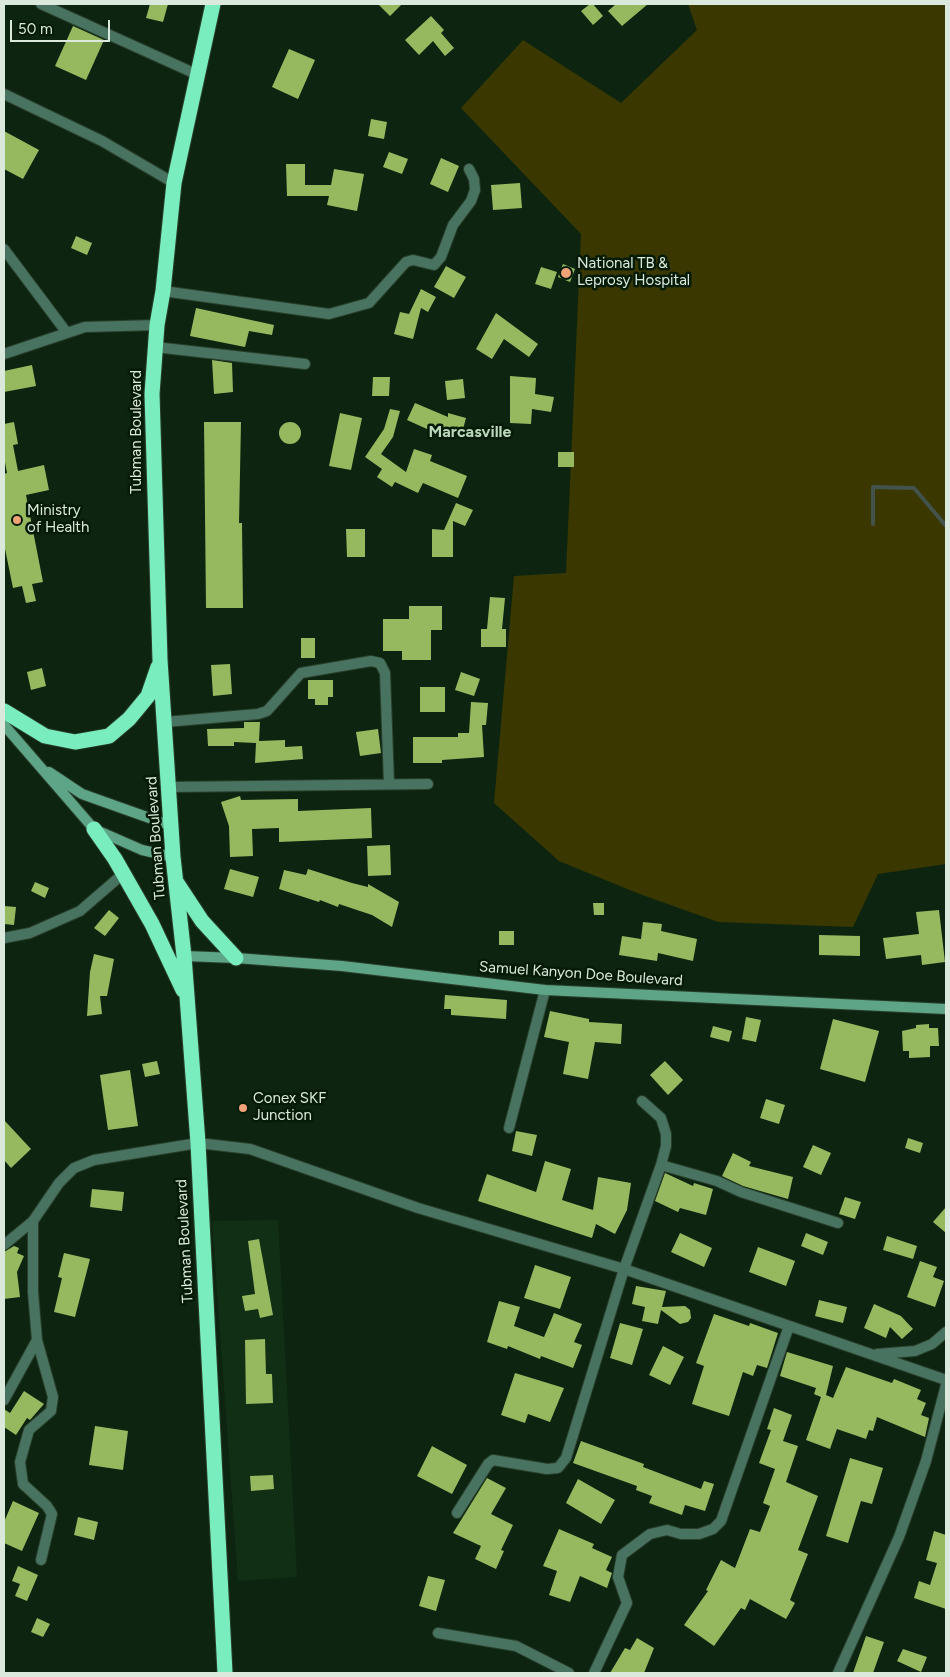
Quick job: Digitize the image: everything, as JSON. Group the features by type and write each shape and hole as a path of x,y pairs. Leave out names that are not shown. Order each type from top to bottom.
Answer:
{"highway":[{"name":"Tubman Boulevard","path":"213,4 196,74 174,183 163,291 157,324 152,394 160,660 170,787 174,878 184,956 198,1143 225,1673"},
{"path":"4,710 45,736 75,742 109,736 129,719 148,696 160,660"},
{"path":"94,830 124,873 152,924 186,998"},
{"path":"174,878 202,921 236,958"}],"street":[{"path":"41,4 196,74"},
{"path":"4,94 102,141 174,183"},
{"path":"163,291 329,314 364,305 379,294 388,280 406,262 413,260 434,265 441,257 453,225 473,196 474,180 469,169"},
{"path":"4,249 67,333"},
{"path":"4,354 85,328 157,324"},
{"path":"155,347 305,364"},
{"path":"165,722 258,714 267,710 302,673 371,661 380,663 385,673 389,784"},
{"path":"4,725 94,830 142,850 173,857"},
{"path":"38,764 82,794 172,826"},
{"path":"170,787 428,784"},
{"path":"4,938 30,933 80,911 124,873"},
{"name":"Samuel Kanyon Doe Boulevard","path":"184,956 342,966 546,990 946,1010"},
{"path":"509,1128 546,990"},
{"path":"457,1513 488,1464 493,1460 547,1469 558,1468 566,1458 624,1268 661,1165 666,1134 662,1118 642,1101"},
{"path":"4,1246 33,1221 59,1183 74,1168 94,1160 198,1143 250,1149 418,1208 624,1268 946,1380"},
{"path":"661,1165 717,1181 741,1192 838,1223"},
{"path":"33,1221 33,1292 37,1340 53,1397 51,1411 29,1430 20,1462 23,1484 47,1506 52,1514 41,1560"},
{"path":"594,1673 627,1603 618,1577 622,1555 650,1534 667,1530 681,1534 699,1534 713,1529 721,1521 789,1326"},
{"path":"874,1354 915,1351 932,1344 946,1332"},
{"path":"4,1400 37,1340"},
{"path":"838,1673 899,1537 926,1461 946,1385"},
{"path":"438,1633 516,1646 569,1673"}],"shaded area":[{"path":"688,4 946,4 946,864 878,874 853,927 718,922 637,893 559,861 494,803 514,576 566,573 581,234 461,108 523,40 621,103 697,30"},
{"path":"278,1220 297,1577 238,1581 212,1221"}],"building":[{"path":"150,4 168,4 163,22 146,18"},
{"path":"378,4 402,4 390,16"},
{"path":"590,4 593,4 603,16 593,25 581,11"},
{"path":"616,4 648,4 622,26 608,11"},
{"path":"431,16 444,30 441,33 454,48 445,56 433,41 419,55 405,40"},
{"path":"73,26 104,40 86,80 55,66"},
{"path":"289,49 315,60 298,99 272,87"},
{"path":"371,119 387,122 384,139 368,136"},
{"path":"4,131 39,150 23,179 4,169"},
{"path":"389,152 408,159 402,174 383,167"},
{"path":"441,158 459,166 448,192 430,184"},
{"path":"286,164 305,164 305,185 331,185 334,169 364,174 357,211 327,205 329,196 287,196"},
{"path":"520,183 522,208 493,210 491,185"},
{"path":"76,236 92,243 87,255 71,248"},
{"name":"National TB & Leprosy Hospital","path":"563,264 575,269 570,282 558,277"},
{"path":"446,266 466,277 454,298 434,287"},
{"path":"541,267 557,272 551,289 535,284"},
{"path":"421,289 436,297 428,312 421,308 413,339 394,334 400,312 409,314"},
{"path":"196,308 274,325 272,335 249,331 245,347 190,336"},
{"path":"496,313 538,344 529,357 504,339 492,359 476,349"},
{"path":"212,360 232,363 233,392 214,394"},
{"path":"32,365 36,386 4,392 4,371"},
{"path":"510,376 536,378 535,394 554,397 551,412 532,409 531,424 510,423"},
{"path":"373,377 390,377 389,396 372,396"},
{"path":"463,379 465,398 447,400 445,381"},
{"path":"415,403 448,417 448,413 466,418 461,437 428,427 427,429 407,420"},
{"path":"390,409 400,411 393,437 381,454 406,472 414,449 432,455 430,461 467,476 458,498 423,483 418,493 395,482 392,487 377,477 382,469 365,457 384,429"},
{"path":"340,413 362,418 351,470 329,466"},
{"name":"Ministry of Health","path":"14,422 18,444 13,445 18,471 44,465 49,490 26,495 43,582 32,584 36,601 26,603 22,586 13,588 4,544 4,474 7,473 4,457 4,424"},
{"path":"204,422 241,422 239,523 242,523 243,608 206,608"},
{"path":"290,422 298,425 301,433 298,441 290,444 282,441 279,433 282,425"},
{"path":"558,452 574,452 574,467 558,467"},
{"path":"456,503 473,510 465,526 453,521 453,557 432,557 432,529 444,530"},
{"path":"346,529 365,529 365,557 347,557"},
{"path":"490,597 505,598 502,629 506,629 506,647 481,647 481,629 487,629"},
{"path":"409,606 442,606 442,630 431,630 431,660 402,660 402,651 383,651 383,619 409,619"},
{"path":"301,638 315,638 315,658 301,658"},
{"path":"230,664 232,694 213,696 211,665"},
{"path":"42,668 46,686 31,690 27,672"},
{"path":"461,672 480,679 474,696 455,690"},
{"path":"308,680 333,680 333,697 328,697 328,705 315,705 315,699 308,699"},
{"path":"420,687 445,687 445,712 420,712"},
{"path":"471,702 488,703 486,725 482,725 484,757 442,760 442,763 413,763 413,737 458,737 458,733 469,733"},
{"path":"244,722 260,722 259,741 285,740 285,747 302,746 303,759 255,763 256,743 234,742 234,746 208,746 207,729 244,728"},
{"path":"378,729 381,753 360,756 356,732"},
{"path":"240,796 241,800 298,799 298,811 371,808 372,838 279,842 279,828 252,829 253,856 230,857 229,826 221,802"},
{"path":"390,845 391,875 368,876 367,846"},
{"path":"230,869 259,877 253,897 224,889"},
{"path":"308,869 368,887 368,884 399,902 392,927 372,915 339,904 338,907 320,900 319,902 279,889 284,870 306,875"},
{"path":"35,882 49,888 45,898 31,891"},
{"path":"593,903 604,903 604,915 594,915"},
{"path":"4,906 16,907 14,925 4,924"},
{"path":"109,910 119,918 105,936 94,928"},
{"path":"939,910 945,962 922,965 921,955 886,959 883,938 919,934 916,912"},
{"path":"643,922 662,924 661,931 697,939 693,961 658,953 657,961 619,955 622,936 641,939"},
{"path":"499,931 514,931 514,945 499,945"},
{"path":"819,935 860,936 860,956 819,955"},
{"path":"94,954 114,959 107,996 100,996 102,1014 87,1016 90,972"},
{"path":"445,995 507,1000 506,1019 451,1015 451,1009 444,1009"},
{"path":"550,1011 589,1019 589,1022 622,1024 621,1044 595,1042 588,1079 563,1074 569,1042 544,1037"},
{"path":"746,1017 761,1020 756,1042 742,1039"},
{"path":"833,1019 879,1031 865,1082 820,1069"},
{"path":"929,1024 929,1028 938,1028 939,1046 930,1046 930,1057 909,1058 909,1051 903,1051 902,1031 916,1028 916,1025"},
{"path":"713,1026 732,1031 729,1042 710,1037"},
{"path":"157,1061 160,1074 145,1077 142,1064"},
{"path":"665,1061 683,1080 668,1095 650,1075"},
{"path":"130,1070 138,1126 108,1130 100,1075"},
{"path":"766,1099 785,1105 779,1124 760,1118"},
{"path":"4,1120 31,1149 11,1168 4,1160"},
{"path":"516,1131 537,1135 532,1156 512,1151"},
{"path":"908,1138 923,1143 920,1153 905,1148"},
{"path":"813,1145 831,1153 821,1175 803,1167"},
{"path":"733,1153 751,1162 749,1166 793,1177 788,1199 743,1186 722,1176"},
{"path":"545,1161 571,1169 562,1200 593,1210 598,1177 631,1183 627,1210 615,1234 596,1224 592,1238 478,1201 487,1174 536,1192"},
{"path":"665,1173 693,1186 694,1183 713,1189 706,1215 680,1208 678,1212 655,1201"},
{"path":"92,1189 124,1192 122,1211 90,1207"},
{"path":"845,1197 861,1202 855,1219 839,1214"},
{"path":"946,1207 946,1233 933,1222"},
{"path":"680,1233 712,1248 704,1267 671,1252"},
{"path":"806,1233 828,1242 823,1255 801,1246"},
{"path":"887,1236 917,1246 913,1259 883,1250"},
{"path":"259,1239 273,1315 260,1318 258,1309 245,1311 242,1296 255,1294 248,1241"},
{"path":"14,1246 19,1248 17,1253 24,1256 17,1272 20,1297 4,1299 4,1252"},
{"path":"758,1247 795,1261 786,1286 749,1272"},
{"path":"64,1253 90,1259 75,1317 54,1312 62,1278 58,1277"},
{"path":"920,1261 937,1267 933,1277 944,1281 935,1307 907,1297"},
{"path":"535,1265 571,1277 560,1309 524,1298"},
{"path":"636,1286 666,1291 662,1307 685,1306 690,1310 691,1318 688,1322 680,1324 661,1310 658,1324 642,1321 645,1307 632,1304"},
{"path":"819,1300 847,1307 843,1323 815,1316"},
{"path":"499,1301 520,1307 514,1326 544,1337 554,1313 582,1324 574,1342 582,1345 573,1368 541,1356 540,1359 508,1346 507,1349 487,1342"},
{"path":"874,1304 901,1316 913,1329 902,1339 890,1327 886,1338 864,1328"},
{"path":"714,1314 749,1326 750,1323 778,1333 767,1368 757,1365 753,1376 743,1372 729,1416 692,1404 704,1366 696,1363"},
{"path":"620,1323 643,1329 632,1365 610,1358"},
{"path":"265,1339 266,1374 272,1374 273,1403 246,1404 245,1340"},
{"path":"663,1346 684,1357 670,1385 649,1375"},
{"path":"787,1352 833,1366 826,1395 833,1398 846,1367 892,1383 894,1379 921,1390 917,1399 926,1403 921,1415 929,1418 925,1437 877,1417 873,1431 869,1430 866,1439 837,1429 830,1449 806,1440 821,1397 814,1394 816,1388 780,1376"},
{"path":"515,1373 564,1388 550,1422 528,1414 525,1423 501,1415"},
{"path":"24,1391 44,1404 30,1420 27,1418 16,1435 4,1427 4,1409 10,1413"},
{"path":"774,1408 792,1415 783,1441 798,1446 786,1482 818,1496 798,1550 808,1554 790,1600 795,1603 786,1619 750,1599 745,1610 741,1608 714,1646 684,1625 708,1591 706,1590 721,1560 735,1568 750,1529 760,1532 770,1506 763,1503 775,1469 759,1463 771,1430 767,1429"},
{"path":"95,1426 128,1431 123,1470 89,1465"},
{"path":"581,1441 644,1464 643,1467 701,1489 704,1481 714,1484 705,1511 685,1505 682,1515 649,1503 652,1496 636,1490 637,1486 573,1463"},
{"path":"432,1446 467,1465 452,1494 417,1476"},
{"path":"850,1458 883,1468 872,1504 861,1501 848,1543 826,1536"},
{"path":"273,1475 274,1489 251,1491 250,1476"},
{"path":"487,1478 506,1488 491,1514 513,1525 501,1550 504,1551 496,1569 475,1559 481,1546 453,1533"},
{"path":"578,1479 615,1500 601,1524 566,1503"},
{"path":"13,1501 39,1513 22,1551 4,1543 4,1522"},
{"path":"78,1517 98,1522 94,1540 74,1535"},
{"path":"559,1529 594,1544 592,1548 612,1557 606,1570 612,1573 607,1588 580,1576 570,1602 549,1595 557,1571 543,1566"},
{"path":"934,1531 946,1535 946,1609 914,1598 919,1581 930,1585 937,1563 926,1560"},
{"path":"18,1566 38,1575 27,1601 15,1596 20,1584 12,1581"},
{"path":"428,1576 445,1580 436,1611 419,1606"},
{"path":"37,1618 50,1624 43,1637 31,1632"},
{"path":"866,1636 884,1642 873,1673 853,1673"},
{"path":"637,1638 654,1648 644,1673 610,1673 625,1648 630,1650"},
{"path":"903,1649 927,1657 921,1672 897,1661"}],"waterway":[{"path":"873,524 873,487 914,488 946,526"}],"place":[{"name":"National TB & Leprosy Hospital","path":"566,273"},
{"name":"Ministry of Health","path":"17,520"},
{"name":"Conex SKF Junction","path":"243,1108"}],"district":[{"name":"Marcasville","path":"470,432"}]}
